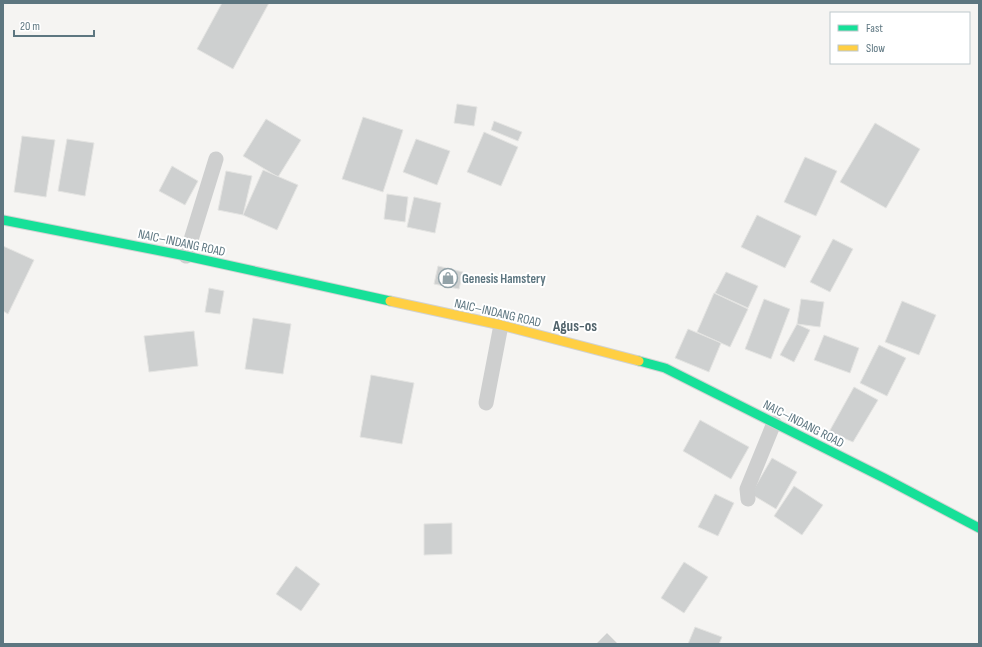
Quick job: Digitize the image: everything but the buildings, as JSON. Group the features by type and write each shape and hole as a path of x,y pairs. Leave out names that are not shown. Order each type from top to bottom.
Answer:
{"main road":[{"name":"NAIC–INDANG ROAD","path":"3,220 186,256 501,325 665,368 884,478 979,528"}],"lane":[{"path":"186,256 216,159"},
{"path":"486,403 501,325"},
{"path":"748,499 747,489 774,423"}],"traffic: fast":[{"path":"3,220 186,256 390,301"},
{"path":"639,361 665,368 884,478 979,528"}],"traffic: slow":[{"path":"390,301 501,325 639,361"}],"place":[{"name":"Genesis Hamstery","path":"448,278"}],"district":[{"name":"Agus-os","path":"575,326"}]}
